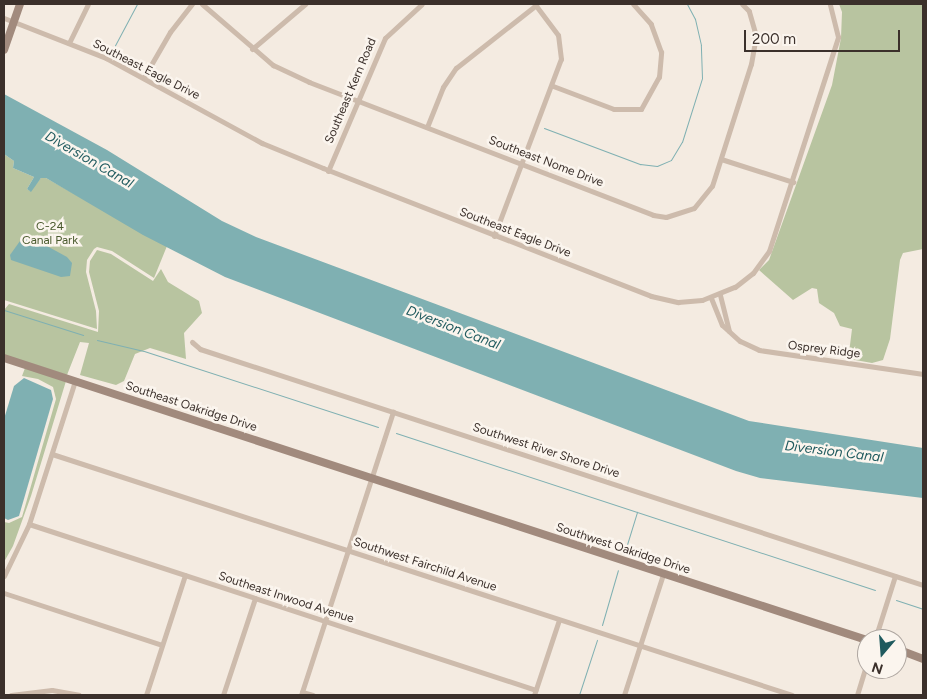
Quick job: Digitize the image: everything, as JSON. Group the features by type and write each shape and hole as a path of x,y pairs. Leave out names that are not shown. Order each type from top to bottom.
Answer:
{"street":[{"path":"4,50 20,4"},
{"path":"69,43 88,4"},
{"path":"144,77 170,32 192,4"},
{"name":"Southeast Nome Drive","path":"202,4 252,49 273,65 358,101 653,215 666,217 682,214 699,205 712,186 751,64 756,36 749,11 742,4"},
{"path":"252,49 305,4"},
{"name":"Southeast Kern Road","path":"328,171 384,38 422,4"},
{"path":"427,127 443,86 456,68 535,4 553,25 561,48 561,59 553,86 494,236"},
{"path":"553,86 614,109 640,109 659,77 661,52 650,24 633,4"},
{"name":"Southeast Eagle Drive","path":"4,18 69,43 144,77 262,143 328,171 659,298 678,302 711,298 720,294 744,281 763,260 793,182 838,37 830,4"},
{"path":"720,159 793,182"},
{"path":"720,294 729,331"},
{"name":"Osprey Ridge","path":"711,298 718,316 729,331 748,346 772,354 923,374"},
{"path":"718,316 726,313"},
{"name":"Southwest River Shore Drive","path":"192,342 200,349 923,585"},
{"name":"Southeast Oakridge Drive","path":"4,358 372,478"},
{"path":"4,576 29,524 75,381"},
{"path":"313,695 301,693 394,412"},
{"name":"Southwest Fairchild Avenue","path":"52,454 792,695"},
{"name":"Southwest Oakridge Drive","path":"372,478 857,637"},
{"name":"Southeast Inwood Avenue","path":"29,524 325,621 535,693"},
{"path":"624,695 663,574"},
{"path":"146,695 185,575"},
{"path":"878,629 896,576"},
{"path":"4,593 162,645"},
{"path":"223,695 255,598"},
{"path":"535,693 558,620"},
{"path":"907,653 923,660"},
{"path":"857,695 862,679"},
{"path":"11,695 52,690 79,695"}],"green space":[{"path":"839,4 923,4 923,249 903,253 900,260 890,339 883,360 872,363 844,358 849,353 852,329 840,326 834,313 819,303 817,289 812,288 793,300 759,270 769,260 832,85 841,38 842,12"},
{"name":"C-24 Canal Park","path":"4,154 14,161 13,168 34,177 27,189 30,191 41,178 46,178 167,246 154,278 112,251 97,247 94,249 87,260 86,272 96,311 97,329 4,300"},
{"path":"97,250 111,254 153,281 161,269 168,282 199,301 202,313 184,333 186,359 150,348 135,354 124,381 116,385 80,375 89,343 80,342 67,375 4,355 4,310 9,304 98,332 99,311 89,272 90,261"},
{"path":"25,368 66,381 31,496 13,546 4,562 4,522 9,523 22,517 56,399 53,387 38,379 22,376"}],"water":[{"name":"Diversion Canal","path":"4,94 107,150 222,221 256,237 749,421 923,448 923,498 760,478 736,471 225,277 143,235 46,178 41,178 31,192 27,189 34,177 13,168 14,161 4,154"},
{"path":"25,234 67,257 72,263 70,276 61,277 11,260 10,255"},
{"path":"24,378 51,390 53,399 19,516 8,520 4,518 4,419 14,386"}],"waterway":[{"path":"112,51 137,4"},
{"path":"544,128 640,164 657,166 671,160 682,142 702,78 701,45 695,19 687,4"},
{"path":"4,310 83,335"},
{"path":"97,340 144,351 378,427"},
{"path":"396,433 875,590"},
{"path":"625,551 637,512"},
{"path":"602,625 618,570"},
{"path":"896,600 923,609"},
{"path":"579,695 597,640"}]}
